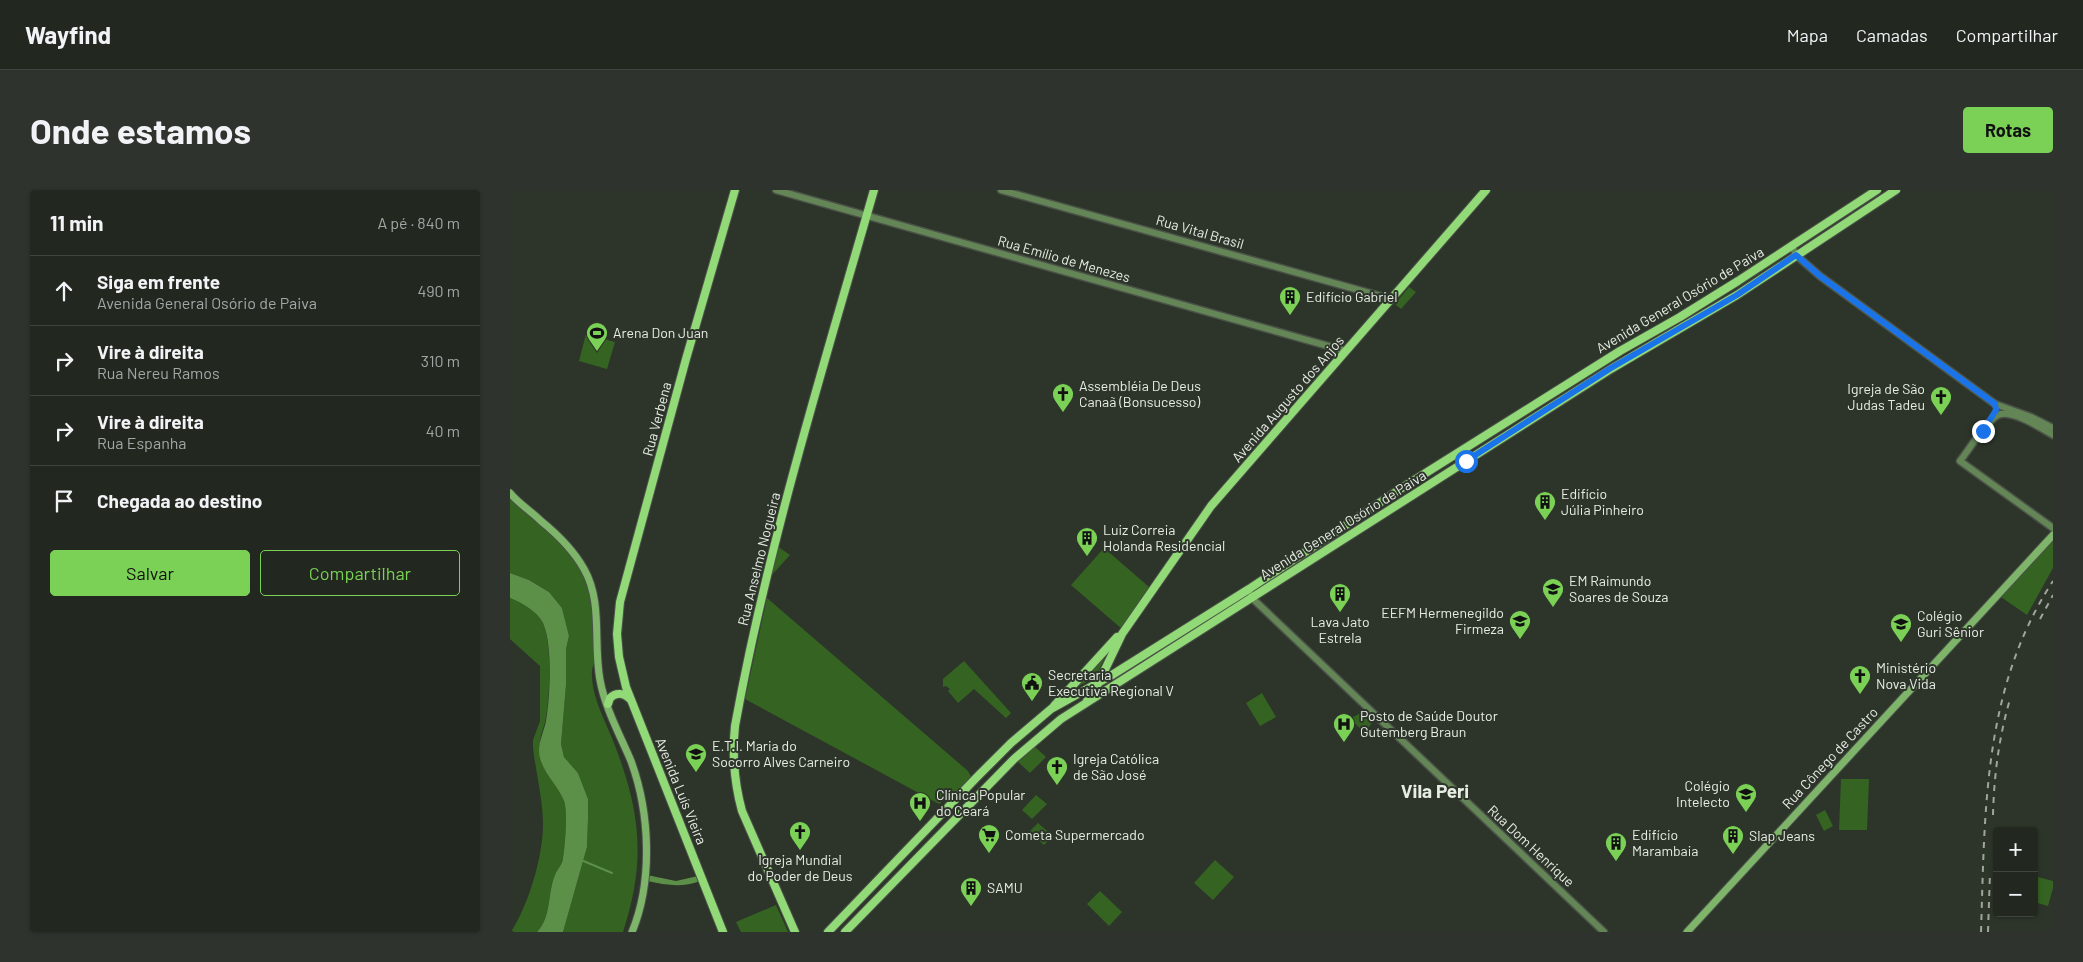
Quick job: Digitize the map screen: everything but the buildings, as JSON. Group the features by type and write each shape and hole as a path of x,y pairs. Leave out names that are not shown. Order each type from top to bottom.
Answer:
{"main road":[{"name":"Rua Verbena","path":"619,658 618,619 624,584 735,190"},
{"name":"Rua Anselmo Nogueira","path":"795,932 742,810 735,782 732,750 742,686 774,542 801,441 874,190"},
{"name":"Avenida Augusto dos Anjos","path":"1085,704 1099,682 1122,634 1211,506 1486,190"},
{"name":"Avenida General Osório de Paiva","path":"828,932 1011,743 1051,709 1099,682 1249,589 1405,486 1620,351 1680,317 1877,190"},
{"name":"Avenida General Osório de Paiva","path":"845,932 1014,759 1061,719 1611,368 1737,295 1896,190"},
{"path":"1564,386 1570,395"},
{"path":"510,494 542,521 574,554 585,570 595,598 600,678 631,763 639,792 646,844 646,872 632,932"},
{"name":"Rua Cônego de Castro","path":"1687,932 2053,535"},
{"name":"Avenida Augusto dos Anjos","path":"1051,709 1113,640 1122,634"},
{"name":"Avenida Luís Vieira","path":"619,658 631,700 723,932"},
{"path":"608,704 610,698 617,694 626,695 631,700"}],"street":[{"name":"Rua Emílio de Menezes","path":"776,190 1346,351"},
{"name":"Rua Vital Brasil","path":"1002,190 1392,300"},
{"path":"1792,246 1796,255 1820,276 1995,404 2040,424 2053,435"},
{"path":"1995,404 1996,410 1960,462 2053,528"},
{"path":"1983,431 1997,416 2006,414 2053,428"},
{"name":"Rua Dom Henrique","path":"1249,589 1252,598 1604,932"}],"shaded area":[{"path":"1409,287 1416,292 1401,309 1395,304"},
{"name":"Arena Don Juan","path":"586,334 615,342 607,369 579,361"},
{"path":"510,499 567,550 586,579 592,600 596,636 592,673 594,692 623,768 635,815 637,859 635,882 623,932 563,932 587,847 588,819 588,799 578,773 564,757 561,744 566,685 566,649 569,636 562,608 549,592 529,580 510,573"},
{"path":"2053,541 2053,568 2027,615 2001,597"},
{"path":"777,546 790,555 770,577"},
{"path":"1104,548 1149,587 1122,629 1071,585"},
{"path":"510,573 529,580 549,592 562,608 569,636 566,649 566,685 561,744 564,757 578,773 588,799 588,819 587,847 563,932 537,932 545,919 553,882 563,860 566,829 564,801 542,765 539,751 549,699 548,645 543,623 537,615 529,608 510,598"},
{"path":"510,598 533,611 543,623 546,632 549,656 549,683 546,717 540,740 540,753 544,768 564,801 566,813 563,860 553,882 545,919 537,932 511,932 523,909 533,881 540,852 543,816 533,748 533,740 540,721 540,666 510,639"},
{"path":"767,598 968,771 971,777 957,791 939,804 745,699"},
{"path":"1106,655 1095,678 1076,687 1076,686"},
{"path":"964,661 1011,713 1006,718 974,689 958,703 948,691 950,689 946,686 943,687 943,679"},
{"path":"1262,693 1276,717 1260,726 1246,703"},
{"path":"1362,712 1373,721 1365,733 1350,719"},
{"path":"1034,746 1046,757 1030,773 1017,761"},
{"path":"1841,779 1869,779 1867,830 1839,830"},
{"path":"1036,795 1047,804 1032,819 1022,810"},
{"path":"1825,810 1833,826 1824,831 1816,815"},
{"path":"1038,823 1053,836 1044,845 1029,832"},
{"path":"1215,860 1234,877 1213,900 1194,883"},
{"path":"647,875 676,881 698,876 700,881 687,885 667,885 647,881"},
{"path":"2038,877 2053,881 2048,906 2038,903"},
{"path":"1100,891 1122,912 1109,926 1087,904"},
{"path":"776,905 788,932 741,932 736,922"}],"waterway":[{"path":"581,860 612,873"}],"railway":[{"path":"1981,932 1984,840 1992,750 2013,664 2030,622 2053,581"},
{"path":"2040,619 2053,595"},
{"path":"1993,815 1998,756 2010,699"},
{"path":"1988,932 1990,872"}],"place":[{"name":"Edifício Gabriel","path":"1290,316"},
{"name":"Arena Don Juan","path":"597,352"},
{"name":"Assembléia De Deus Canaã (Bonsucesso)","path":"1063,413"},
{"name":"Igreja de São Judas Tadeu","path":"1941,416"},
{"name":"Edifício Júlia Pinheiro","path":"1545,521"},
{"name":"Luiz Correia Holanda Residencial","path":"1087,557"},
{"name":"EM Raimundo Soares de Souza","path":"1553,608"},
{"name":"Lava Jato Estrela","path":"1340,613"},
{"name":"EEFM Hermenegildo Firmeza","path":"1520,640"},
{"name":"Colégio Guri Sênior","path":"1901,643"},
{"name":"Ministério Nova Vida","path":"1860,695"},
{"name":"Secretaria Executiva Regional V","path":"1032,702"},
{"name":"Posto de Saúde Doutor Gutemberg Braun","path":"1344,743"},
{"name":"E.T.I. Maria do Socorro Alves Carneiro","path":"696,773"},
{"name":"Igreja Católica de São José","path":"1057,786"},
{"name":"Colégio Intelecto","path":"1746,813"},
{"name":"Clínica Popular do Ceará","path":"920,822"},
{"name":"Igreja Mundial do Poder de Deus","path":"800,851"},
{"name":"Cometa Supermercado","path":"989,854"},
{"name":"Slap Jeans","path":"1733,855"},
{"name":"Edifício Marambaia","path":"1616,862"},
{"name":"SAMU","path":"971,907"}],"district":[{"name":"Vila Peri","path":"1435,791"}],"route":[{"path":"1466,461 1611,368 1737,295 1796,255 1820,276 1995,404 1996,410 1987,421 1983,431"}]}
